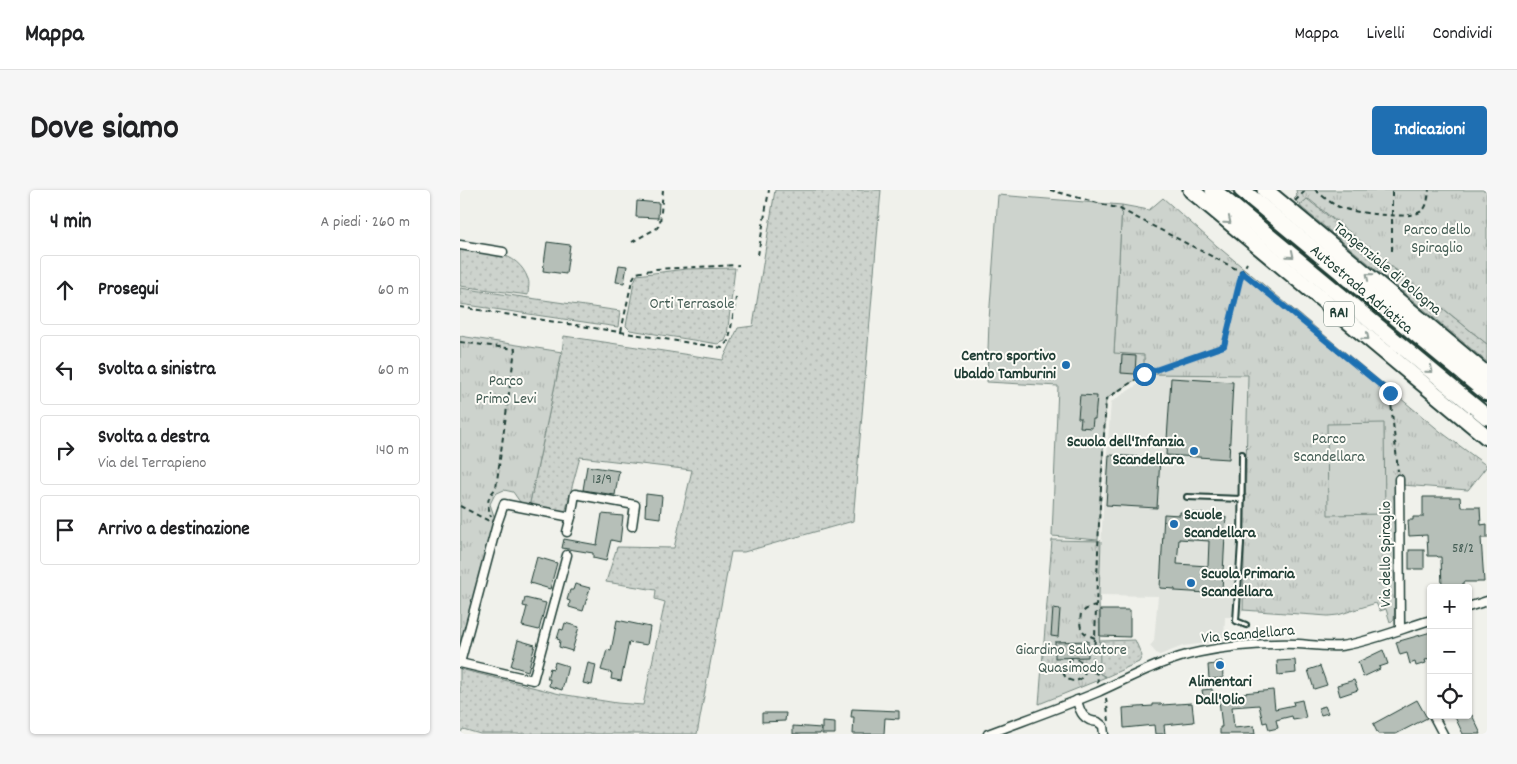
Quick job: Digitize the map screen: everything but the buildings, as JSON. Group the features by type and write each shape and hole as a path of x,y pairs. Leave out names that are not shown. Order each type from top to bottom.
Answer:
{"highway":[{"name":"RA1","path":"1191,190 1487,437"},
{"name":"Autostrada Adriatica","path":"1213,190 1487,417"},
{"name":"Autostrada Adriatica","path":"1242,190 1487,393"},
{"name":"Tangenziale di Bologna","path":"1265,190 1487,374"}],"street":[{"path":"460,245 503,252"},
{"name":"Via dello Spiraglio","path":"1399,479 1400,629"},
{"path":"568,532 575,494 635,505 632,526"},
{"path":"567,556 533,680 460,663 504,504 570,517"},
{"path":"1472,606 1487,602"},
{"name":"Via Scandellara","path":"988,734 1077,700 1164,663 1198,652 1266,644 1342,646 1427,621"},
{"path":"1077,700 1079,710 1083,716 1103,726 1104,734"},
{"path":"1435,719 1443,734"}],"lane":[{"path":"1242,454 1242,499 1236,621 1246,625"},
{"path":"1186,497 1242,499"}],"path":[{"path":"632,242 657,228 660,223 663,190"},
{"path":"758,255 769,190"},
{"path":"1050,190 1120,209 1242,272 1390,393 1399,479"},
{"path":"1294,202 1306,190"},
{"path":"1315,190 1335,206 1346,210 1392,215 1409,215 1423,210 1426,206 1429,190"},
{"path":"1392,190 1392,251"},
{"path":"1092,671 1095,638 1098,523 1106,399 1144,374 1224,346 1242,272 1248,263"},
{"path":"621,332 632,280 636,273 656,269 739,266"},
{"path":"460,306 722,348 729,340 736,298"},
{"path":"460,342 515,349 496,488 490,494 487,504 492,523 460,506"},
{"path":"1095,638 1084,634 1079,625 1081,613 1088,608 1096,606"},
{"path":"1086,666 1084,677 1077,681 1066,678 1063,672 1064,664 1074,658 1081,660 1097,674 1097,679"},
{"path":"1105,688 1110,725"}],"shaded area":[{"name":"Scuole Scandellara","path":"1154,374 1248,375 1243,610 1240,617 1225,617 1224,641 1183,646 1160,655 1150,646 1154,641 1158,596 1099,595 1103,506 1111,402"}],"green space":[{"path":"775,190 881,190 853,521 744,552 731,552 697,734 480,734 463,729 460,734 460,669 560,694 643,705 665,602 655,599 656,590 606,582 617,547 674,548 692,470 580,457 565,513 529,507 564,336 723,360 738,328 753,326"},
{"name":"Parco dello Spiraglio","path":"1296,190 1487,190 1487,344 1310,200 1307,199 1300,205 1294,199 1297,196"},
{"name":"Centro sportivo Ubaldo Tamburini","path":"998,195 1122,205 1114,353 1144,355 1144,374 1106,399 1098,540 1052,536 1058,386 987,382 989,320"},
{"name":"Parco Scandellara","path":"1163,198 1217,246 1441,432 1487,466 1468,490 1402,485 1394,620 1390,622 1386,609 1380,611 1376,603 1338,615 1328,616 1243,610 1248,375 1144,374 1143,355 1114,354 1122,205 1149,210"},
{"path":"1307,199 1487,344 1487,362 1301,207 1300,205"},
{"path":"460,249 490,252 509,257 523,269 528,279 528,295 460,286"},
{"name":"Orti Terrasole","path":"735,268 725,341 718,344 630,330 626,326 637,275 686,269"},
{"name":"Orti Terrasole","path":"460,288 620,311 618,327 460,304"},
{"name":"Parco Primo Levi","path":"460,336 562,352 529,507 520,502 513,492 504,490 495,494 490,504 495,519 460,649"},
{"path":"1384,423 1385,514 1328,515 1327,424"},
{"name":"Giardino Salvatore Quasimodo","path":"1052,540 1101,541 1099,595 1100,674 1106,677 1039,704"},
{"path":"1135,640 1142,656 1139,662 1106,677 1094,670 1100,652 1100,641"}],"place":[{"name":"Centro sportivo Ubaldo Tamburini","path":"1066,365"},
{"name":"Scuola dell'Infanzia Scandellara","path":"1194,451"},
{"name":"Scuole Scandellara","path":"1174,524"},
{"name":"Scuola Primaria Scandellara","path":"1191,583"},
{"name":"Alimentari Dall'Olio","path":"1220,665"}],"route":[{"path":"1144,374 1224,346 1242,272 1390,393"}]}
